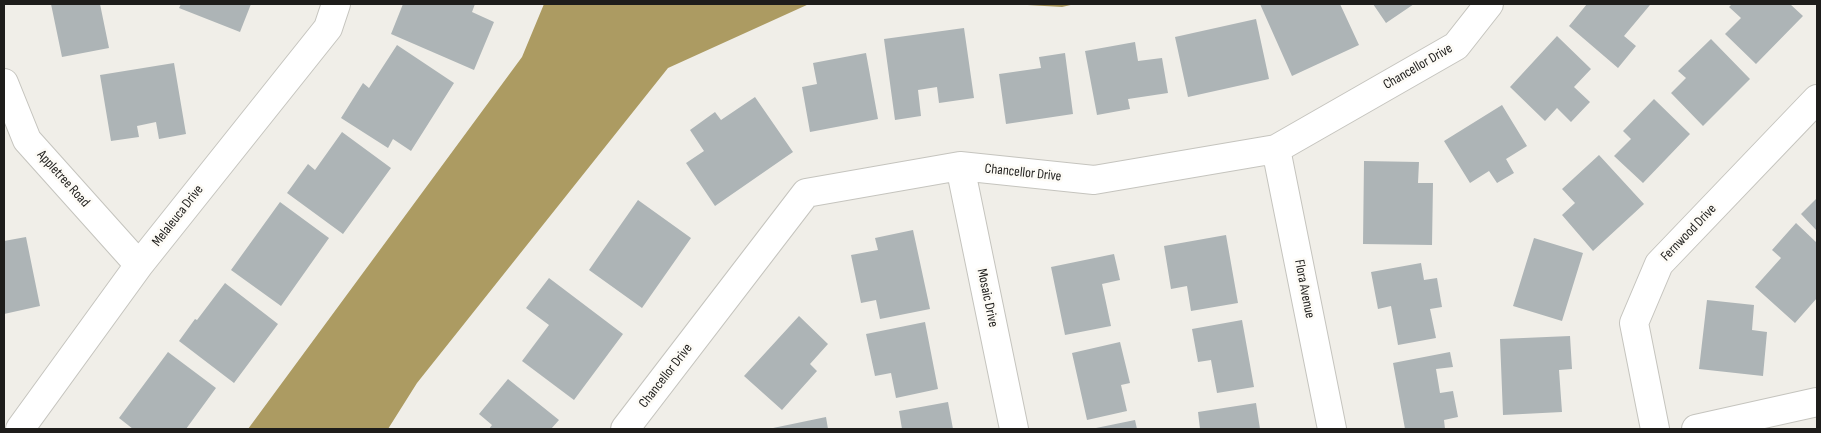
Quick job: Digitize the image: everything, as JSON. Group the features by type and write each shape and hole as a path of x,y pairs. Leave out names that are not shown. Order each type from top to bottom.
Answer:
{"street":[{"name":"Melaleuca Drive","path":"20,429 139,265 328,28 336,4"},
{"name":"Chancellor Drive","path":"629,427 806,193 960,166 1094,180 1276,149 1456,46 1489,4"},
{"name":"Appletree Road","path":"4,82 27,140 139,265"},
{"name":"Fernwood Drive","path":"1655,429 1634,323 1659,264 1817,99"},
{"name":"Flora Avenue","path":"1276,149 1332,429"},
{"name":"Mosaic Drive","path":"960,166 1014,429"},
{"path":"1696,429 1817,402"}],"shaded area":[{"path":"544,4 809,4 668,68 417,383 388,429 248,429 522,57"},
{"path":"1010,4 1075,4 1062,7"}],"building":[{"path":"51,4 100,4 109,48 62,57"},
{"path":"181,4 251,4 240,32 179,8"},
{"path":"403,4 475,4 472,12 494,22 474,70 391,34"},
{"path":"1260,4 1340,4 1359,45 1292,76"},
{"path":"1373,4 1414,4 1386,23"},
{"path":"1587,4 1650,5 1624,36 1636,46 1618,68 1569,26"},
{"path":"1732,4 1790,4 1803,16 1756,64 1725,34 1741,18 1729,7"},
{"path":"1256,19 1269,79 1188,97 1175,37"},
{"path":"964,28 974,98 939,103 937,87 918,90 921,116 895,120 884,39"},
{"path":"1557,36 1591,69 1574,87 1590,102 1571,122 1557,108 1545,121 1510,87"},
{"path":"1711,39 1750,79 1703,126 1671,93 1686,78 1678,71"},
{"path":"1135,42 1138,61 1162,58 1168,93 1128,99 1130,109 1097,115 1085,51"},
{"path":"397,45 454,83 411,151 393,139 388,148 341,118 363,83 369,88"},
{"path":"866,53 878,119 810,132 802,87 817,84 813,63"},
{"path":"1065,53 1073,114 1006,124 999,74 1041,68 1039,57"},
{"path":"174,63 186,134 159,139 156,122 137,126 139,137 111,141 100,75"},
{"path":"755,97 793,152 715,206 686,163 704,151 690,130 715,112 721,120"},
{"path":"1654,99 1690,134 1643,183 1614,156 1631,139 1623,131"},
{"path":"1502,105 1527,146 1506,159 1514,173 1497,183 1489,171 1470,183 1444,141"},
{"path":"342,132 391,168 343,234 287,193 308,164 315,170"},
{"path":"1599,155 1644,204 1593,251 1562,215 1575,203 1562,189"},
{"path":"1364,161 1419,162 1418,183 1433,183 1432,245 1363,244"},
{"path":"1817,198 1817,231 1801,214"},
{"path":"638,200 691,238 642,308 589,270"},
{"path":"280,202 329,238 281,306 231,270"},
{"path":"1796,223 1817,243 1817,298 1795,323 1755,287 1781,258 1772,250"},
{"path":"913,230 930,309 880,319 876,300 861,303 851,255 878,250 875,238"},
{"path":"1226,235 1238,303 1191,311 1187,286 1171,289 1164,246"},
{"path":"26,237 40,306 4,314 4,241"},
{"path":"1534,238 1583,253 1562,321 1513,306"},
{"path":"1114,254 1120,280 1102,284 1111,326 1065,335 1051,267"},
{"path":"1421,263 1424,280 1437,278 1442,307 1430,309 1436,338 1398,345 1391,306 1378,309 1371,272"},
{"path":"549,278 623,334 574,400 522,361 549,325 526,308"},
{"path":"225,283 278,324 234,383 179,341"},
{"path":"1707,300 1754,305 1752,330 1767,332 1763,376 1699,369"},
{"path":"799,316 828,344 810,364 817,371 782,410 744,376"},
{"path":"1242,320 1254,387 1217,393 1211,360 1198,362 1192,329"},
{"path":"925,322 938,389 896,398 891,373 875,376 866,334"},
{"path":"1570,336 1572,369 1559,370 1562,412 1503,415 1500,339"},
{"path":"1120,342 1130,383 1121,385 1127,411 1087,420 1072,353"},
{"path":"168,352 216,388 186,429 133,429 119,418"},
{"path":"1450,352 1453,367 1436,369 1440,393 1453,391 1458,417 1444,420 1445,429 1405,429 1393,363"},
{"path":"508,379 559,420 551,429 489,429 492,425 479,414"},
{"path":"948,402 953,429 902,429 899,411"},
{"path":"1256,403 1260,429 1200,429 1198,412"},
{"path":"826,417 828,429 773,429 773,428"},
{"path":"1135,420 1137,429 1096,429 1096,428"}]}
